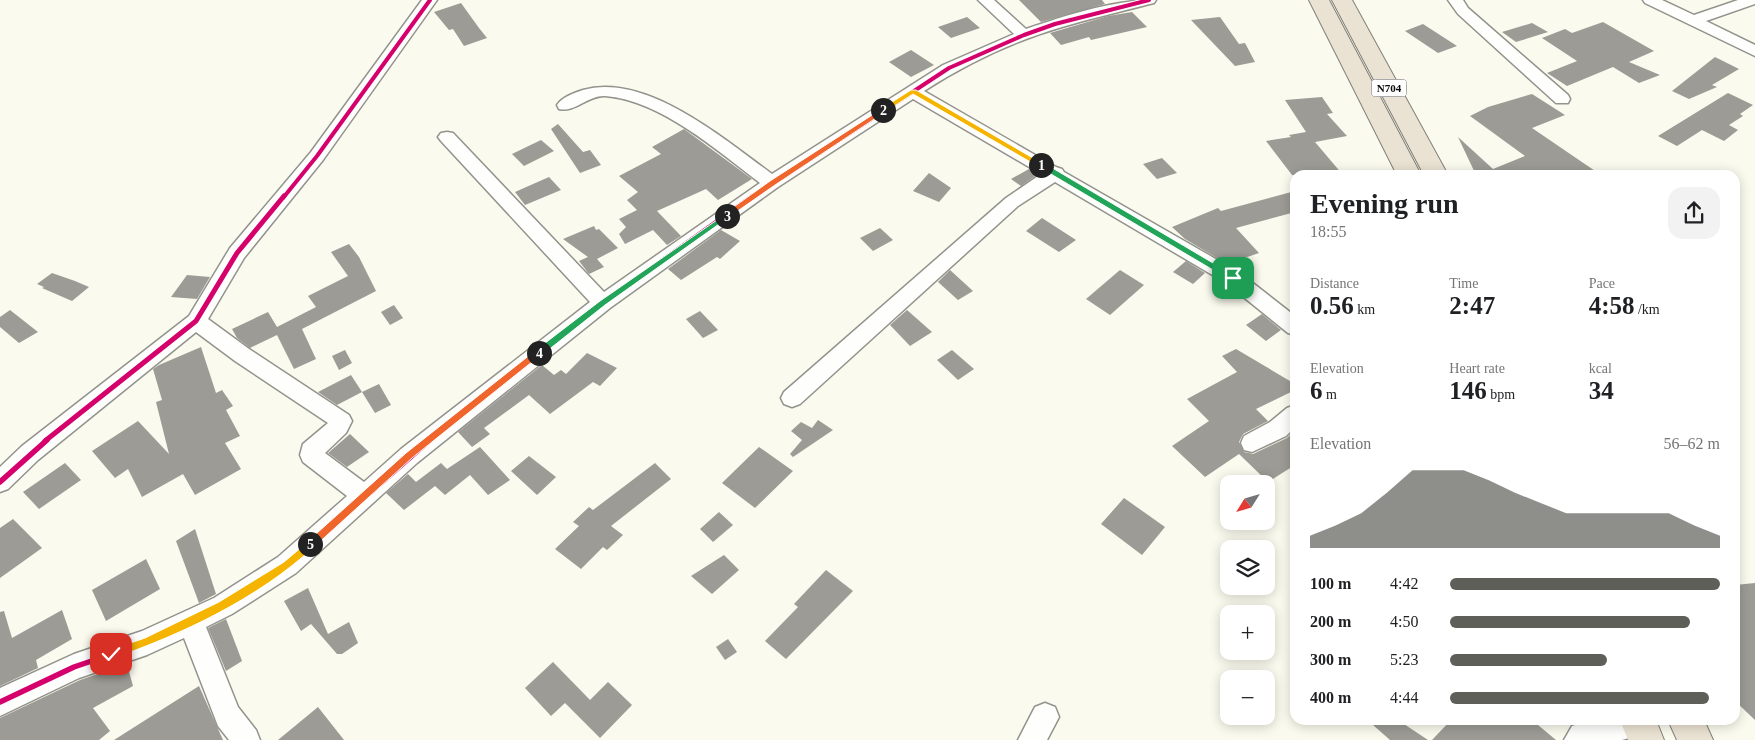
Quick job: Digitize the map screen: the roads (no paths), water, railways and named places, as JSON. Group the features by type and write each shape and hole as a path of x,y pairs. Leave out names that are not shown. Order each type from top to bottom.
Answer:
{"highway":[{"name":"N704","path":"1319,0 1406,170"},
{"name":"N704","path":"1342,0 1433,170"},
{"path":"1329,21 1353,22"},
{"path":"1688,725 1694,740"}],"street":[{"path":"0,482 30,453 196,321 237,253 317,156 430,0"},
{"path":"985,0 1024,35"},
{"path":"0,702 74,667 147,642 223,606 287,565 416,450 603,303 772,183 949,68 1024,35 1055,24 1149,0"},
{"path":"1455,0 1463,11 1562,99"},
{"path":"1650,0 1755,51"},
{"path":"1692,21 1752,0"},
{"path":"565,105 580,96 605,91 633,96 682,119 772,183"},
{"path":"913,92 1056,173 1233,278 1290,323"},
{"path":"447,137 603,303"},
{"path":"792,398 1012,202 1056,173"},
{"path":"196,321 242,355 338,418 341,422 338,427 311,451 311,456 364,496"},
{"path":"1252,443 1278,429 1290,418"},
{"path":"190,620 228,716 246,740"},
{"path":"1578,740 1582,736 1641,727"}]}
